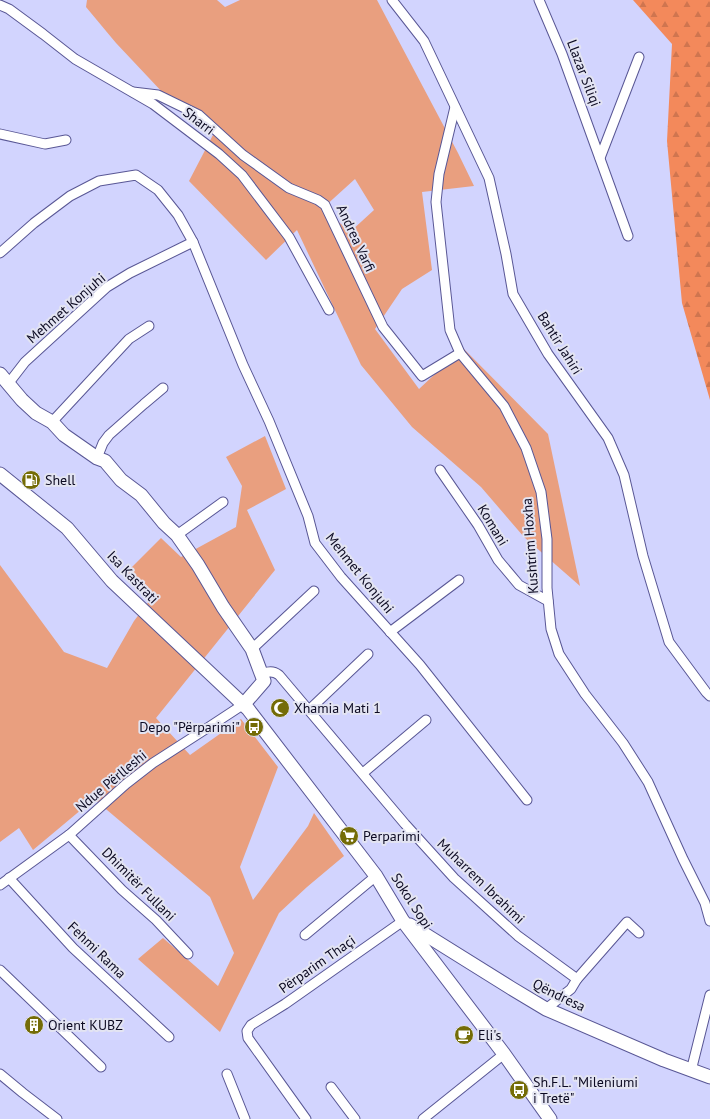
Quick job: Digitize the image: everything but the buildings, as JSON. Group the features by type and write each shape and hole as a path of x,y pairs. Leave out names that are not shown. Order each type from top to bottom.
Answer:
{"street":[{"name":"Bahtir Jahiri","path":"392,0 424,40 489,178 506,254 513,294 548,354 608,438 624,475 643,556 668,642 710,696"},
{"name":"Llazar Siliqi","path":"539,0 562,54 628,236"},
{"name":"Sharri","path":"0,5 9,9 75,59 153,104 219,154 242,175 289,237 329,310"},
{"name":"Llazar Siliqi","path":"600,158 639,57"},
{"name":"Andrea Varfi","path":"133,92 158,95 199,115 243,155 288,188 318,200 325,205 382,327 422,376 460,353"},
{"name":"Kushtrim Hoxha","path":"455,107 439,174 436,202 450,330 460,353 504,406 526,448 541,492 547,539 548,601 551,629 559,654 585,694 623,743 648,782 705,903 710,921"},
{"path":"0,134 45,144 66,140"},
{"name":"Mehmet Konjuhi","path":"0,253 34,222 70,196 99,181 136,175 158,190 178,216 193,242 243,365 269,421 308,516 315,543 341,577 420,665 527,800"},
{"name":"Mehmet Konjuhi","path":"4,379 26,362 107,287 130,273 193,242"},
{"path":"52,422 129,339 149,326"},
{"path":"4,379 22,400 36,413 52,422 64,435 97,458 105,461 121,480 141,495 164,523 177,535 198,565 223,608 252,649 264,681 244,704"},
{"path":"97,458 103,443 109,435 163,388"},
{"name":"Komani","path":"440,470 478,525 498,560 519,585 548,601"},
{"name":"Isa Kastrati","path":"0,474 67,528 112,581 224,688 244,704"},
{"path":"177,535 223,502"},
{"path":"390,632 459,580"},
{"path":"252,649 314,591"},
{"path":"309,710 368,654"},
{"name":"Muharrem Ibrahimi","path":"264,681 266,673 276,673 405,824 454,878 518,936 576,979"},
{"name":"Ndue Përlleshi","path":"0,885 69,835 126,784 148,767 244,704"},
{"name":"Sokol Sopi","path":"244,704 376,876 403,921 504,1054 550,1119"},
{"path":"363,773 426,720"},
{"name":"Dhimitër Fullani","path":"69,835 122,890 156,920 188,954"},
{"path":"305,935 376,876"},
{"name":"Fehmi Rama","path":"9,878 73,948 169,1037"},
{"name":"Qëndresa","path":"403,921 546,1009 692,1071 710,1077"},
{"name":"Përparim Thaçi","path":"306,1119 248,1038 247,1031 251,1025 285,1004 403,921"},
{"path":"546,1009 571,989 576,979 627,922 639,934"},
{"path":"0,970 101,1067"},
{"path":"692,1071 710,996"},
{"path":"428,1117 504,1054"},
{"path":"0,1074 23,1094 57,1119"},
{"path":"227,1074 245,1119"},
{"path":"331,1087 355,1119"}],"shaded area":[{"path":"87,0 217,0 225,7 240,0 377,0 474,186 422,192 432,270 402,289 375,329 419,389 463,348 548,434 580,586 524,537 481,487 412,427 361,365 297,230 266,260 189,181 214,133 180,111 116,43 86,7","holes":["355,179 374,210 350,232 323,208"]},
{"path":"265,436 286,489 247,510 275,570 156,718 190,755 241,719 278,767 240,867 253,900 308,826 314,813 344,856 279,913 220,1032 138,959 163,938 218,986 234,953 210,897 94,799 33,850 19,828 0,842 0,565 64,652 107,668 134,621 153,596 125,574 161,538 181,557 236,527 242,486 226,457"}],"green space":[{"path":"633,0 710,0 710,400 682,303 667,141 672,44"}],"place":[{"name":"Shell","path":"31,480"},
{"name":"Xhamia Mati 1","path":"280,708"},
{"name":"Depo \"Përparimi\"","path":"254,727"},
{"name":"Perparimi","path":"349,836"},
{"name":"Orient KUBZ","path":"34,1025"},
{"name":"Eli's","path":"464,1035"},
{"name":"Sh.F.L. \"Mileniumi i Tretë\"","path":"519,1090"}]}
